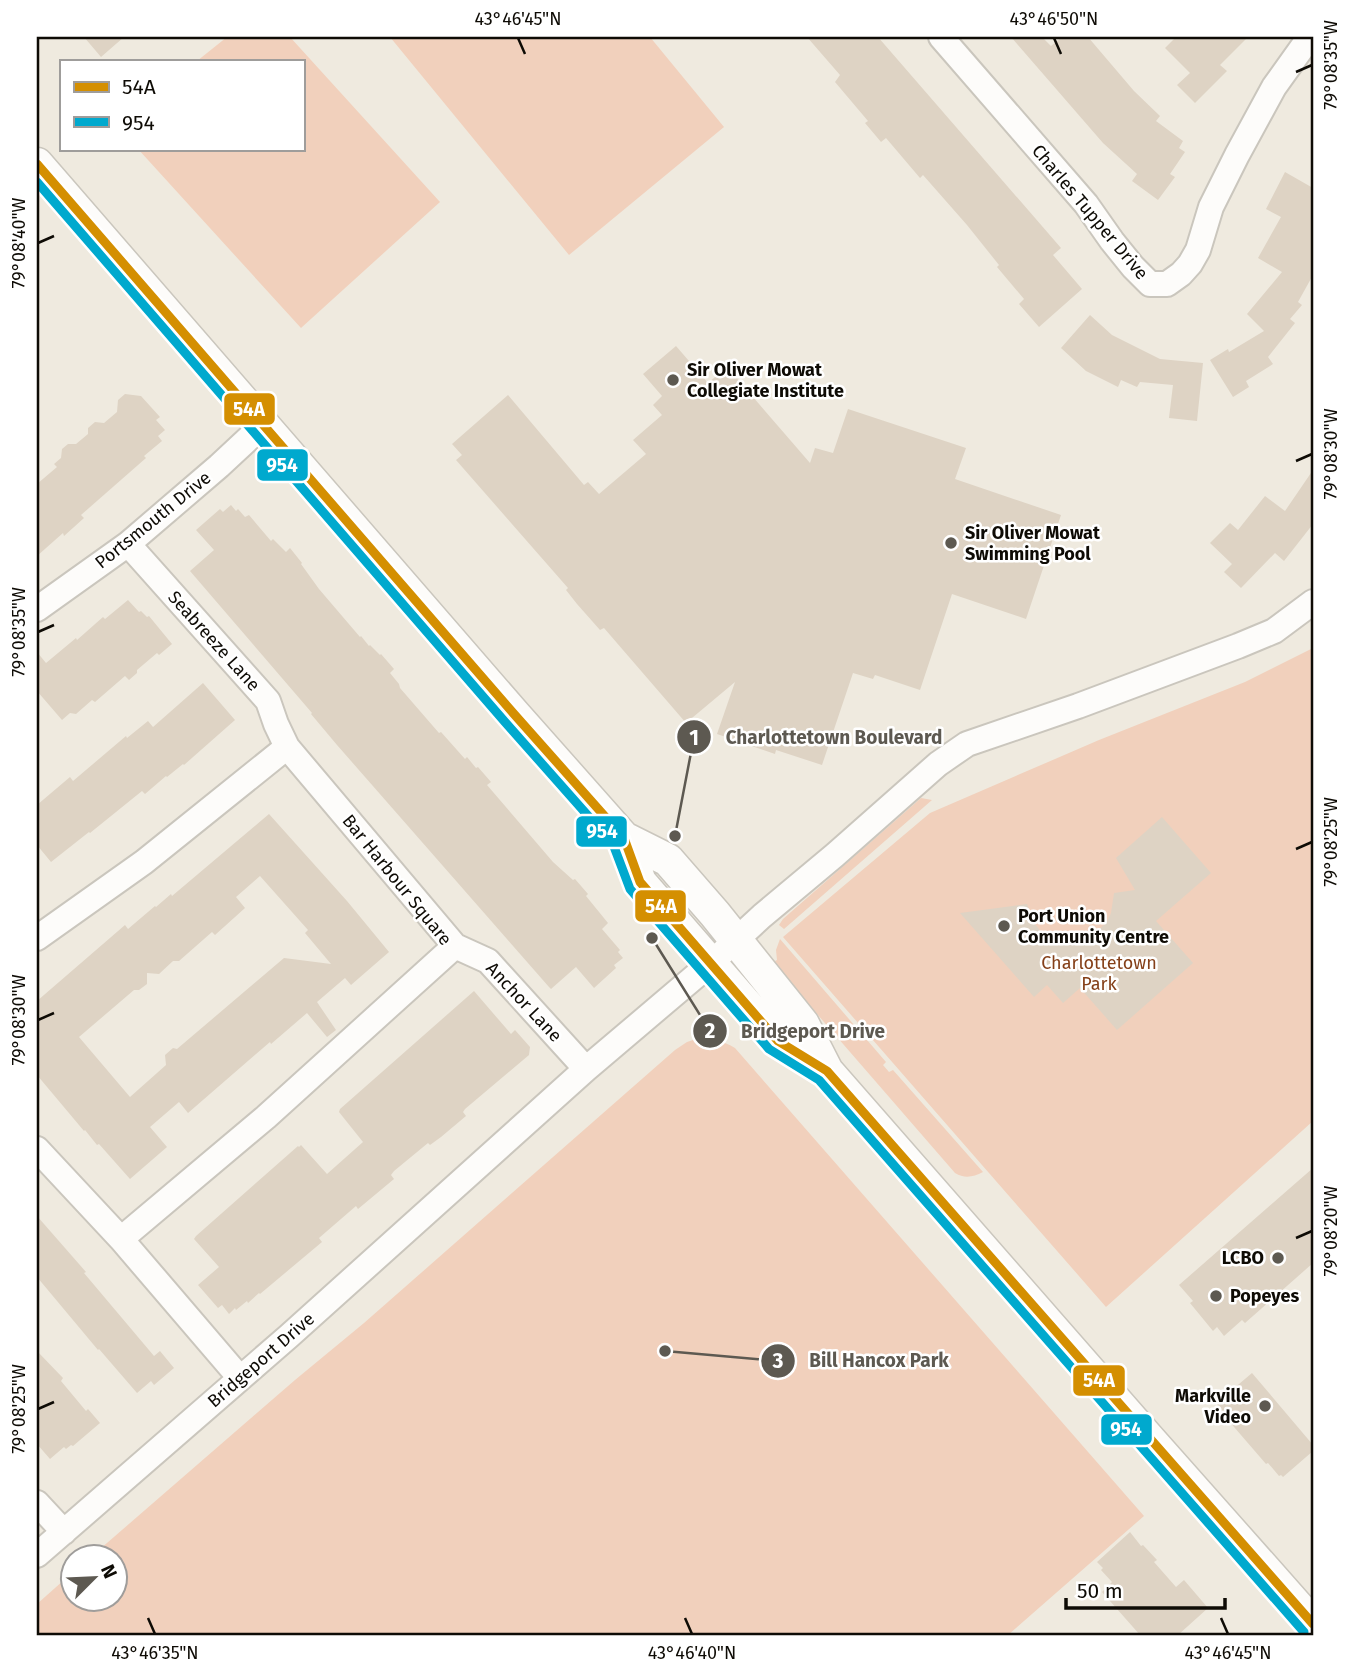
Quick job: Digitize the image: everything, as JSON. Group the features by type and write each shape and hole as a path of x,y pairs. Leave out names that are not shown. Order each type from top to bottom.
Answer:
{"main road":[{"path":"37,163 624,838 640,882 778,1041 827,1071"},
{"path":"624,838 668,860 803,1024 827,1071 1313,1624"}],"street":[{"name":"Charles Tupper Drive","path":"941,37 1086,204 1112,242 1150,284 1167,284 1190,264 1198,250 1211,207 1237,155 1275,87 1310,39"},
{"name":"Portsmouth Drive","path":"37,609 128,544 263,425"},
{"name":"Seabreeze Lane","path":"128,544 268,701 286,747"},
{"name":"Bridgeport Drive","path":"37,1555 586,1069 835,856 931,769 967,744 1078,706 1274,631 1313,602"},
{"path":"37,938 144,862 286,747"},
{"name":"Bar Harbour Square","path":"121,1239 266,1117 455,946 286,747"},
{"name":"Anchor Lane","path":"455,946 488,961 586,1069"},
{"path":"37,1149 121,1239 240,1378"},
{"path":"37,1503 64,1531"}],"green space":[{"path":"227,37 290,37 440,202 301,328 139,150 304,150 304,60 198,60"},
{"path":"390,37 650,37 724,127 569,255"},
{"name":"Charlottetown Park","path":"1313,648 1313,1121 1106,1307 783,937 930,813 1099,740 1245,682"},
{"path":"921,798 932,800 784,929 779,925 783,919"},
{"path":"780,939 886,1062 883,1065 889,1072 893,1070 983,1172 969,1177 955,1173 778,969 775,961"},
{"path":"696,1039 716,1041 735,1048 1144,1516 1008,1635 37,1635 37,1604 60,1584 60,1612 130,1612 130,1542 108,1542 687,1042"}],"building":[{"path":"84,37 124,37 101,57"},
{"path":"807,37 878,37 1061,248 1053,255 1082,289 1039,327 1019,304 1024,299 967,225 923,175 920,178 886,138 881,142 865,123 868,121 835,82 840,75"},
{"path":"1011,37 1042,37 1051,46 1062,37 1088,37 1134,91 1160,116 1156,121 1183,141 1179,148 1185,152 1170,174 1175,177 1158,200 1132,181 1137,174 1103,143"},
{"path":"1176,37 1248,37 1220,65 1227,71 1195,103 1177,85 1190,73 1165,48"},
{"path":"1285,172 1313,188 1313,275 1298,302 1302,305 1290,319 1295,323 1268,357 1273,364 1246,381 1249,387 1233,397 1210,360 1264,331 1247,314 1282,272 1258,258 1281,217 1266,209"},
{"path":"1090,315 1112,335 1160,359 1203,363 1197,421 1169,418 1173,385 1140,382 1137,387 1121,380 1118,387 1086,371 1061,348"},
{"name":"Sir Oliver Mowat Collegiate Institute","path":"676,346 708,383 727,367 810,463 815,448 833,453 848,409 966,448 955,479 1061,515 1026,619 952,594 920,690 875,675 873,679 853,673 822,765 776,750 775,754 717,734 735,682 686,723 604,628 600,630 577,604 566,590 568,588 456,460 462,455 452,444 508,395 584,485 588,482 599,494 646,454 633,440 662,415 653,405 662,396 643,374"},
{"path":"125,394 141,396 160,417 156,420 165,430 158,436 162,441 81,515 84,518 37,556 37,484 57,467 54,464 61,458 62,449 68,444 76,444 88,434 88,428 95,422 104,423 117,412 118,400"},
{"path":"1313,470 1313,524 1284,561 1275,553 1241,588 1224,572 1232,564 1210,543 1230,523 1238,530 1265,496 1285,511"},
{"path":"231,505 245,517 249,515 271,541 273,539 286,552 290,548 319,589 360,637 394,669 390,673 400,688 439,733 441,732 465,759 467,757 478,767 491,782 487,785 553,862 575,879 588,894 586,896 608,923 602,929 620,950 618,952 623,958 594,988 576,967 551,989 549,987 337,745 190,571 214,550 196,530 220,509 223,512"},
{"path":"128,600 139,612 149,616 172,644 159,655 157,653 129,680 125,676 95,702 92,700 76,714 70,713 62,720 37,691 37,652 46,663"},
{"path":"203,683 235,720 184,765 145,794 142,791 51,862 37,845 37,805 70,777 73,781 148,721 153,727"},
{"path":"269,814 389,952 351,985 345,978 317,1002 336,1030 327,1037 307,1013 188,1113 179,1102 150,1127 167,1147 130,1179 84,1131 37,1075 37,1001 125,925 128,929 171,894 172,896","holes":["260,876 308,930 305,933 331,964 284,958 177,1049 173,1048 165,1055 166,1065 130,1097 79,1037 134,990 147,984 147,973 159,974 173,961 179,961 212,932 215,935 245,908 236,897"]},
{"name":"Port Union Community Centre","path":"1162,817 1211,873 1156,921 1193,963 1117,1030 1080,988 1063,1003 1047,985 1034,997 960,913 1027,904 1034,923 1043,934 1058,941 1081,941 1097,932 1107,921 1114,893 1135,890 1116,858"},
{"path":"474,991 511,1034 515,1030 530,1047 529,1055 465,1109 463,1112 466,1116 394,1171 391,1175 394,1179 358,1209 356,1206 319,1238 322,1242 260,1294 229,1314 222,1305 218,1308 198,1285 219,1267 194,1239 196,1236 298,1146 301,1145 327,1174 363,1142 339,1112 340,1109"},
{"path":"1313,1168 1313,1263 1245,1323 1242,1320 1224,1336 1217,1327 1213,1331 1179,1285"},
{"path":"37,1216 154,1356 160,1351 174,1368 154,1385 151,1381 137,1393 37,1277"},
{"path":"37,1351 63,1378 61,1381 86,1411 88,1409 100,1423 73,1446 66,1449 64,1447 50,1459 37,1444"},
{"path":"1252,1373 1313,1445 1313,1451 1283,1477 1266,1464 1217,1405"},
{"path":"1130,1532 1157,1560 1154,1562 1176,1587 1184,1580 1208,1608 1178,1635 1140,1635 1102,1592 1112,1582 1097,1562"}],"transit line":[{"name":"54A","path":"37,164 624,838 640,882 778,1041 827,1071 1313,1624"},
{"name":"954","path":"37,182 613,844 630,889 769,1049 819,1080 1304,1632"}],"place":[{"name":"Sir Oliver Mowat Collegiate Institute","path":"673,380"},
{"name":"Sir Oliver Mowat Swimming Pool","path":"951,543"},
{"name":"Charlottetown Boulevard","path":"675,836"},
{"name":"Port Union Community Centre","path":"1004,926"},
{"name":"Bridgeport Drive","path":"652,938"},
{"name":"LCBO","path":"1278,1258"},
{"name":"Popeyes","path":"1216,1296"},
{"name":"Bill Hancox Park","path":"665,1351"},
{"name":"Markville Video","path":"1265,1406"}]}
